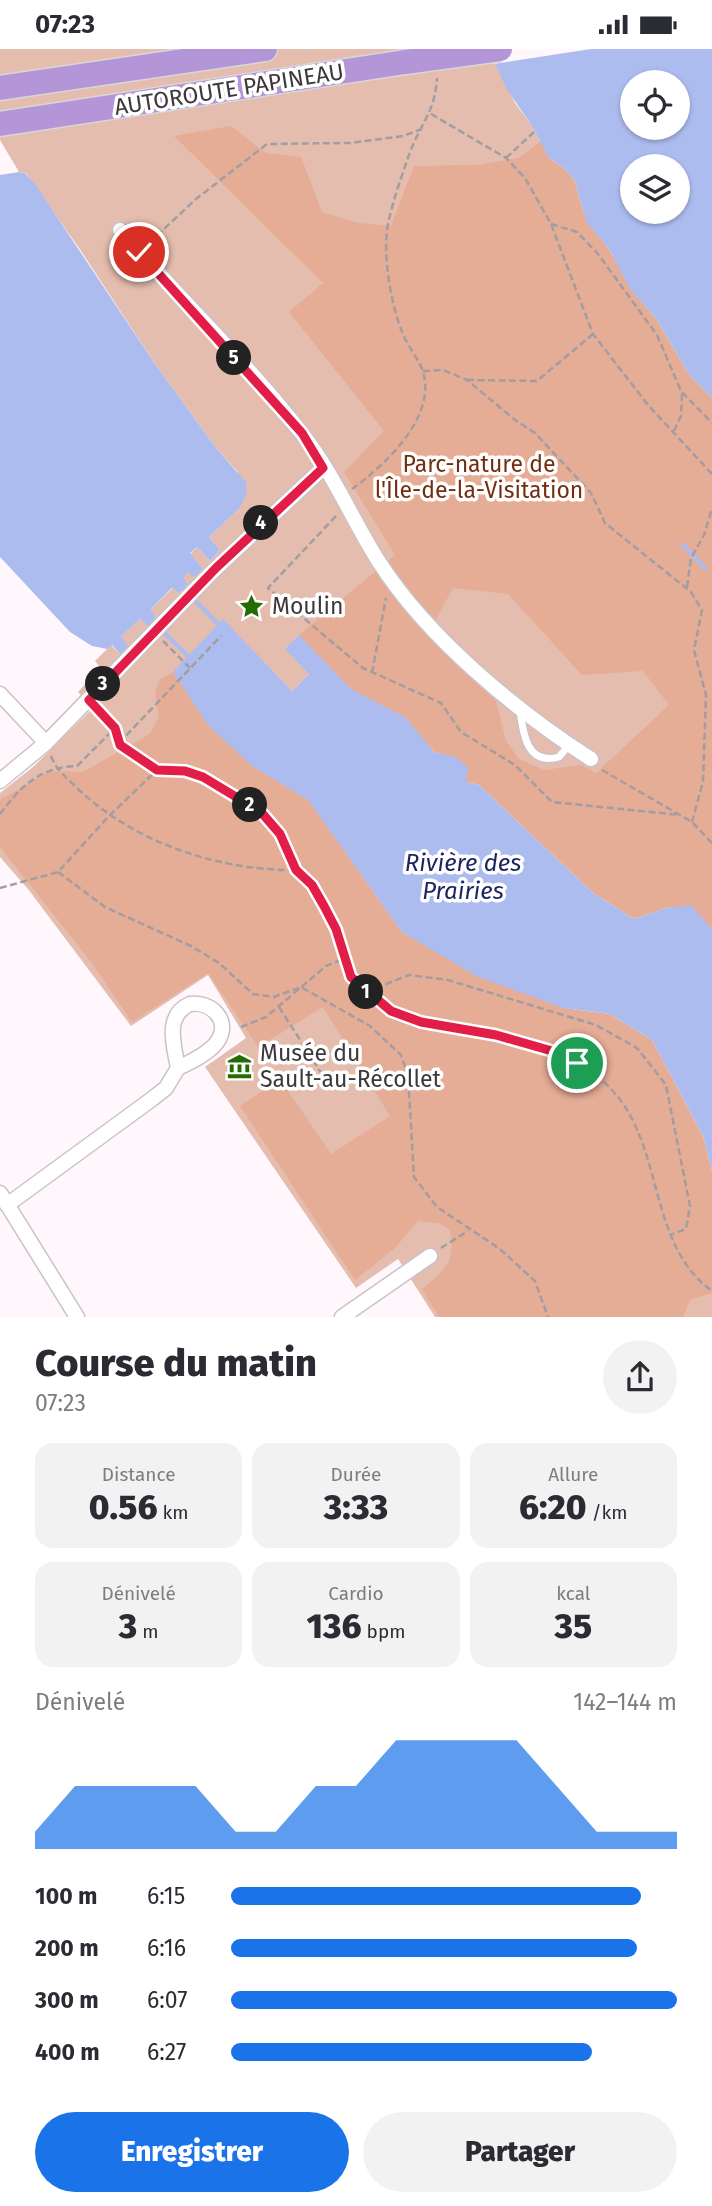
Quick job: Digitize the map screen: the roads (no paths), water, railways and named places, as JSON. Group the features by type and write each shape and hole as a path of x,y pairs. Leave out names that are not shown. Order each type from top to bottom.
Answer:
{"highway":[{"name":"AUTOROUTE PAPINEAU","path":"0,88 265,49"},
{"name":"AUTOROUTE PAPINEAU","path":"0,124 500,49"}],"street":[{"path":"120,230 302,433 323,468 346,497 393,582 435,629 520,710 591,759"},
{"path":"0,781 46,743 229,555 323,468"},
{"path":"0,694 46,743"},
{"path":"77,1317 4,1199 159,1094 178,1068 193,1061 219,1039 221,1022 208,1006 187,1005 174,1019 178,1068"},
{"path":"341,1317 430,1255"}],"lane":[{"path":"520,710 523,737 536,755 544,759 559,757 569,745"}],"water":[{"path":"489,49 712,49 712,398 690,376 657,320 630,289 609,249 587,223 574,179 549,158 530,123 506,88"},
{"path":"25,173 35,184 157,367 217,449 246,482 247,493 239,509 209,537 220,550 210,561 197,547 190,553 203,569 194,577 188,572 183,578 188,584 179,593 172,588 151,609 156,617 148,626 140,619 121,637 128,646 120,654 112,645 107,649 92,646 70,632 0,557 0,175"},
{"name":"Rivière des Prairies","path":"223,619 292,691 309,674 285,649 299,635 351,689 405,717 434,752 455,757 468,767 466,782 479,785 593,893 634,919 666,908 691,905 712,929 712,1171 703,1136 652,1040 610,1014 563,1008 476,976 402,932 308,800 252,766 208,725 173,672"}],"waterway":[{"path":"683,545 705,568"},
{"path":"184,589 218,624"},
{"path":"152,621 188,656"}],"place":[{"name":"Moulin","path":"252,606"},
{"name":"Musée du Sault-au-Récollet","path":"240,1066"}],"park label":[{"name":"Parc-nature de l'Île-de-la-Visitation","path":"479,477"}]}
